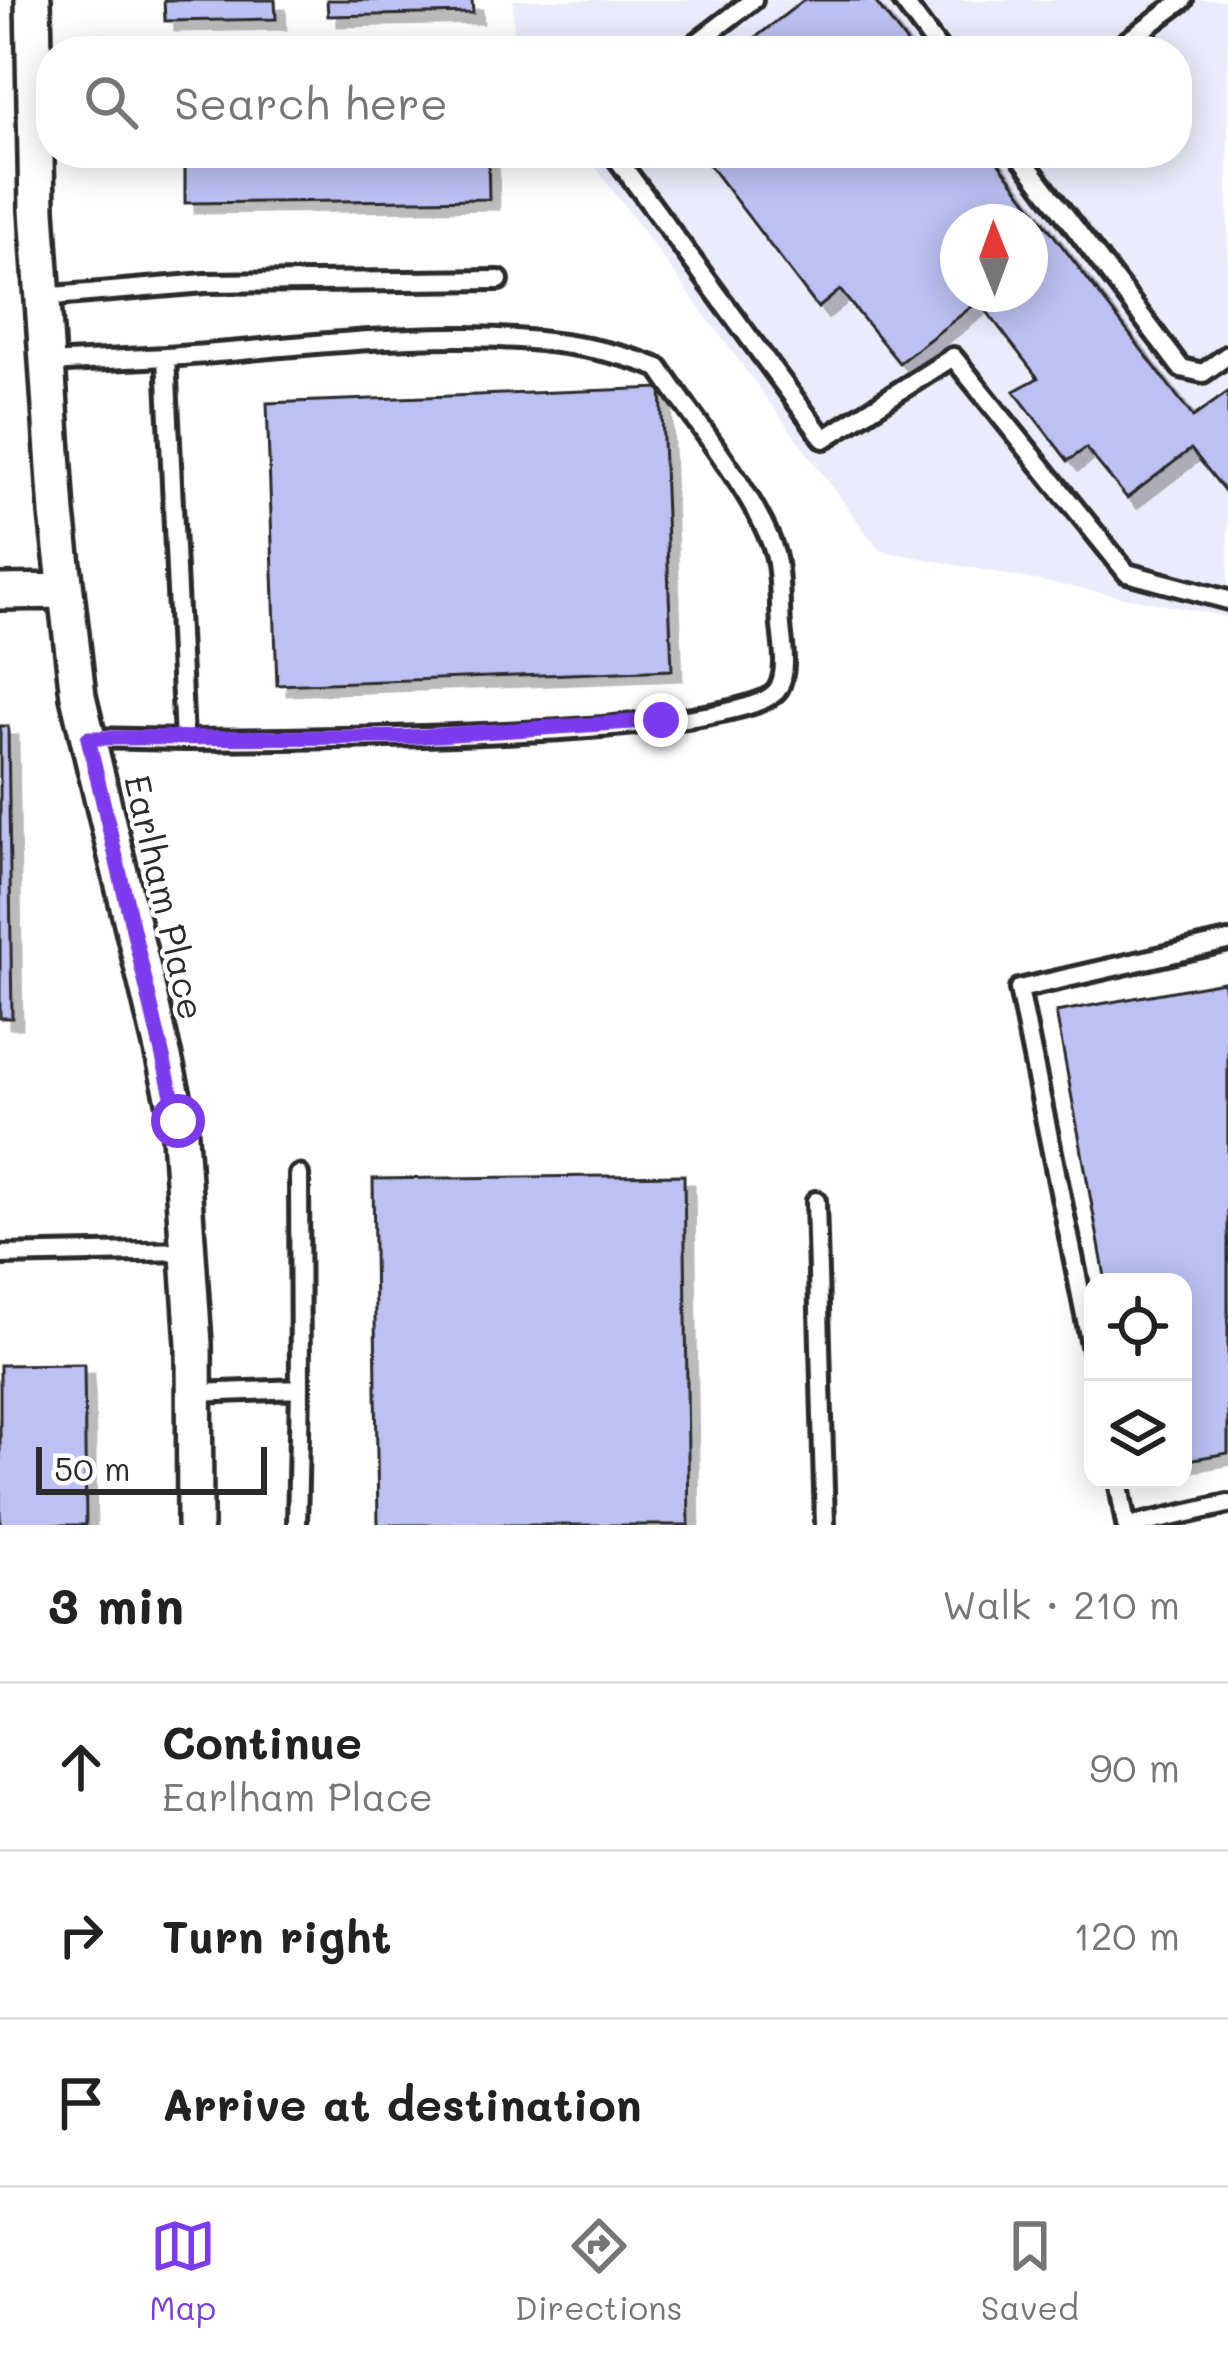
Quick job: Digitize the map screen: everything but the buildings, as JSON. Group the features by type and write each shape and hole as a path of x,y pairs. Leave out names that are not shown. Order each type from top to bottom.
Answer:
{"street":[{"name":"Earlham Place","path":"33,0 36,99"},
{"name":"Earlham Place","path":"38,168 42,298 66,591 88,738 178,1121 194,1393 195,1525"},
{"path":"0,592 66,591"}],"lane":[{"path":"706,36 753,0"},
{"path":"902,0 929,36"},
{"path":"1134,36 1183,0"},
{"path":"624,168 824,439 953,357 1127,573 1228,600"},
{"path":"1029,168 1180,368 1203,373 1228,355"},
{"path":"42,298 205,284 500,280"},
{"path":"47,363 466,338 562,345 659,368 761,523 775,554 784,660 780,686 766,702 661,720 537,732 88,738"},
{"path":"166,357 184,740"},
{"path":"1084,1310 1019,989 1228,941"},
{"path":"297,1525 299,1174"},
{"path":"816,1201 825,1525"},
{"path":"0,1255 188,1251"},
{"path":"194,1393 300,1389"},
{"path":"1120,1489 1126,1525"},
{"path":"1136,1525 1228,1504"}],"shaded area":[{"path":"513,0 1228,0 1228,617 879,550 596,168 1192,168 1192,36 514,36"}],"route":[{"path":"178,1121 88,738 409,737 537,732 661,720"}]}
